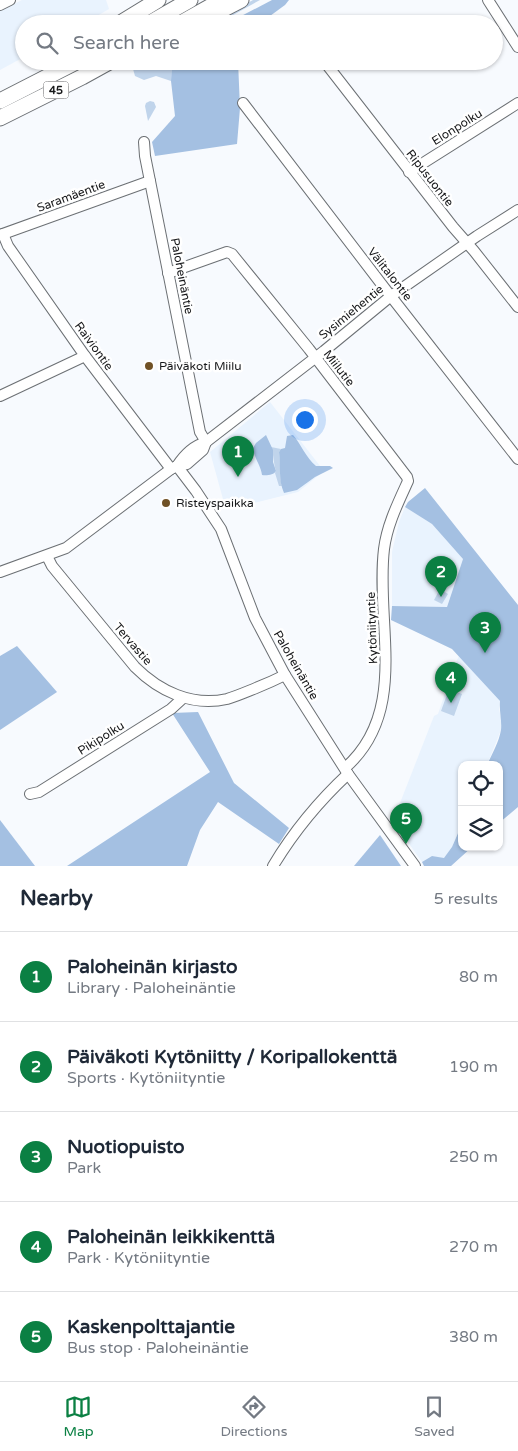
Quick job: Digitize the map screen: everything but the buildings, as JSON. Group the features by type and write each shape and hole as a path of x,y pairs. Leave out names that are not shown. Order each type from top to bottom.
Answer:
{"highway":[{"path":"134,15 158,0"},
{"path":"164,15 190,0"},
{"path":"195,15 222,0"},
{"path":"206,9 218,12 241,0"},
{"path":"38,82 51,70"},
{"name":"45","path":"0,101 61,70"},
{"name":"45","path":"0,118 93,70"}],"street":[{"path":"0,5 10,0"},
{"path":"488,0 498,15"},
{"path":"503,24 518,47"},
{"name":"Ripusuontie","path":"331,70 409,172 518,307"},
{"name":"Välitalontie","path":"243,103 390,296 518,459"},
{"name":"Elonpolku","path":"409,172 518,103"},
{"name":"Paloheinäntie","path":"144,142 145,156 200,432 206,442"},
{"name":"Saramäentie","path":"2,234 150,181"},
{"name":"Sysimiehentie","path":"0,572 47,556 75,542 174,467 194,447 206,442 315,357 390,296 518,210"},
{"name":"Raiviontie","path":"2,234 8,246 85,356 174,467"},
{"name":"Miilutie","path":"168,273 227,252 232,254 406,474 408,481"},
{"path":"0,396 85,356"},
{"name":"Paloheinäntie","path":"174,467 201,498 221,529 255,618 284,675 346,771 415,866"},
{"name":"Kytöniityntie","path":"273,866 310,813 358,756 374,725 383,698 386,657 383,578 384,550 393,513 408,481"},
{"name":"Tervastie","path":"47,556 58,573 135,668 151,682 166,691 183,698 218,700 228,698 284,675"},
{"name":"Pikipolku","path":"30,794 39,792 171,709 183,698"}],"shaded area":[{"path":"22,0 106,0 109,9 99,15 15,15 15,62 0,70 0,11"},
{"path":"253,0 260,0 233,15 226,15"},
{"path":"272,0 289,0 271,15 243,15"},
{"path":"133,70 172,70 171,81 156,76 144,80 135,76"},
{"path":"172,70 238,70 240,108 237,144 155,156 152,142 175,116"},
{"path":"150,101 154,102 156,107 148,121 145,106"},
{"path":"270,402 324,471 298,492 226,510 210,452"},
{"path":"266,435 273,450 273,462 276,471 272,474 262,475 253,448"},
{"path":"293,435 316,466 330,466 333,468 315,477 297,490 284,493 280,478 279,452 285,448 287,436"},
{"path":"271,447 281,449 279,452 282,486 279,486 275,473"},
{"path":"425,488 518,605 518,807 503,820 503,761 489,761 501,730 500,701 452,649 391,620 392,606 447,607 463,559 432,524 405,507 408,502"},
{"path":"405,507 432,524 463,559 447,607 392,606 392,552 399,522"},
{"path":"440,589 448,594 442,604 434,600"},
{"path":"17,646 57,692 0,730 0,656"},
{"path":"459,656 500,701 501,730 489,761 458,761 458,833 444,859 432,856 422,862 393,821 434,716 438,714"},
{"path":"449,689 462,694 454,716 441,711"},
{"path":"198,712 234,783 289,828 279,844 218,802 200,830 187,866 67,866 210,772 172,713"},
{"path":"0,820 35,866 0,866"},
{"path":"458,833 458,851 468,851 451,866 424,866 422,862 432,856 444,858 452,847"},
{"path":"380,835 401,866 354,866"}],"place":[{"name":"Päiväkoti Miilu","path":"149,366"},
{"name":"Paloheinän kirjasto","path":"238,477"},
{"name":"Risteyspaikka","path":"166,503"},
{"name":"Päiväkoti Kytöniitty / Koripallokenttä","path":"441,597"},
{"name":"Nuotiopuisto","path":"485,653"},
{"name":"Paloheinän leikkikenttä","path":"451,703"},
{"name":"Kaskenpolttajantie","path":"406,844"}]}
